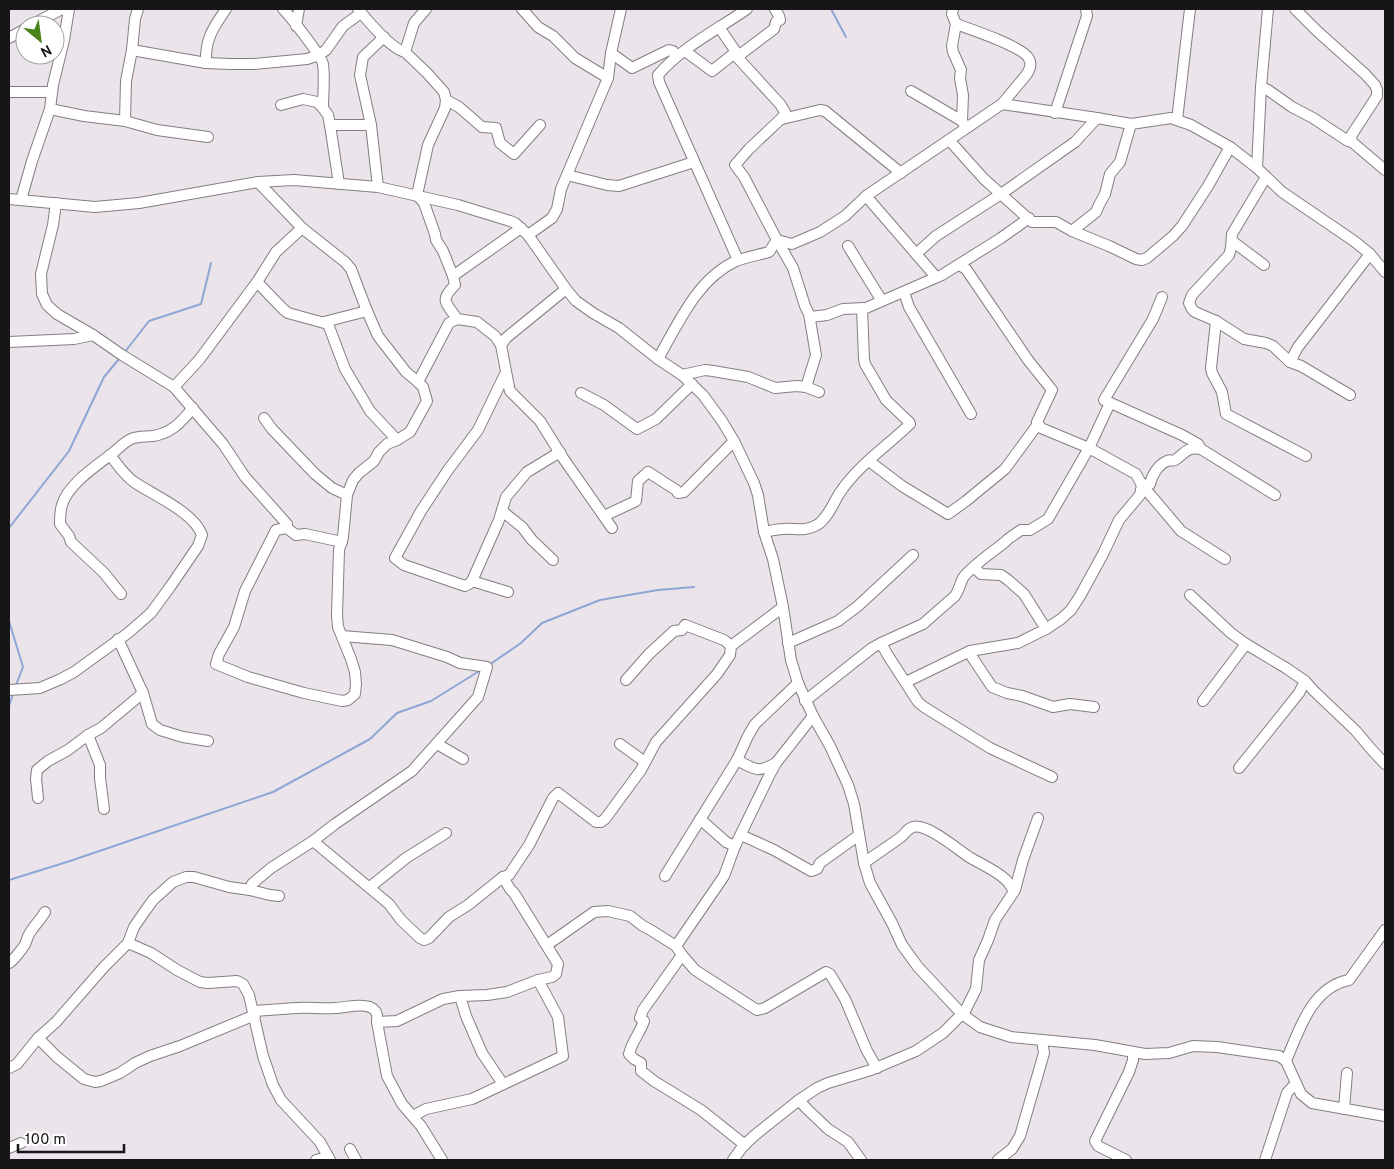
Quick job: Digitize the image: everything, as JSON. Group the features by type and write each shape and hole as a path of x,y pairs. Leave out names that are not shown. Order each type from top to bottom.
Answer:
{"street":[{"path":"50,15 62,9"},
{"path":"21,200 50,109 69,9"},
{"path":"125,121 126,81 138,9"},
{"path":"206,63 207,43 211,32 226,9"},
{"path":"283,9 293,19 296,26 323,62 323,108"},
{"path":"296,26 299,9"},
{"path":"405,52 414,23 426,9"},
{"path":"522,9 538,27 553,36 575,58 608,78"},
{"path":"453,276 524,232 552,218 557,209 567,174 608,78 611,53 621,9"},
{"path":"738,260 659,82 658,75 676,57 746,9"},
{"path":"685,51 712,71 774,29 776,22 780,20 775,9"},
{"path":"954,9 952,14 956,24 952,46 961,70 964,124"},
{"path":"1055,113 1088,16 1086,9"},
{"path":"1177,120 1190,9"},
{"path":"1257,168 1260,88 1268,9"},
{"path":"1295,9 1375,85 1377,96 1352,136 1352,142"},
{"path":"132,50 206,63 254,64 306,58 319,55 326,50 344,26 360,11 389,43 399,51 405,52 444,92 445,108 428,145 417,195"},
{"path":"777,240 792,244 820,232 845,216 866,196 949,140 964,124 1002,104 1027,74 1031,63 1029,57 1022,52 993,38 956,24"},
{"path":"719,27 736,54 785,112 782,119 749,149 735,165 744,177 793,268 810,317 816,355 806,387"},
{"path":"378,187 371,125 360,75 363,57 384,37"},
{"path":"611,53 632,68 669,50 673,51 676,57"},
{"path":"1260,88 1268,90 1292,107 1352,142 1385,170"},
{"path":"911,91 964,124"},
{"path":"9,92 52,92"},
{"path":"280,105 303,99 317,102 323,108 328,115 339,184"},
{"path":"446,100 459,107 482,127 496,128 500,143 514,154 540,125"},
{"path":"1002,104 1130,124 1171,118 1191,125 1230,148 1257,168 1282,192 1354,241 1370,254 1385,272"},
{"path":"50,109 84,116 125,121 157,130 208,137"},
{"path":"782,119 820,110 824,111 901,173"},
{"path":"916,254 936,236 1001,194 1075,142 1097,118"},
{"path":"1072,232 1096,212 1110,174 1120,162 1130,124"},
{"path":"330,125 371,125"},
{"path":"949,140 984,179 1032,222 1056,222 1072,232 1142,260 1174,236 1182,226 1230,148"},
{"path":"567,174 607,185 619,186 694,162"},
{"path":"1266,177 1232,234 1231,248 1228,255 1192,294 1189,303 1195,312 1216,321 1244,340 1266,343 1273,346 1290,362 1301,366 1350,395"},
{"path":"9,199 96,207 139,203 258,182 294,180 378,187 458,205 510,221 524,232 576,301 619,328 692,384 712,406 734,441 758,494 764,532 773,559 783,607 791,660 798,683 812,716 830,746 848,785 854,804 864,863 870,883 902,945 918,967 962,1014 980,1027 1011,1037 1095,1045 1145,1054 1169,1053 1193,1046 1217,1047 1279,1056 1286,1061 1300,1094 1312,1103 1385,1116"},
{"path":"258,182 302,228 345,262 351,269 378,336 406,372 423,387 427,401 410,432 387,444 374,461 353,480 347,495 342,542 339,550 337,615 338,627 355,672 355,694 348,700 342,701 304,693 258,680 216,664 219,654 234,627 244,591 276,530 287,528"},
{"path":"417,195 424,203 436,240 443,251 453,276 455,286 445,296 445,300 457,319"},
{"path":"866,196 936,277"},
{"path":"56,203 53,225 41,274 42,294 47,305 57,314 93,335 122,356 174,387 223,444 246,477 284,520 287,528 296,535 305,534 342,542"},
{"path":"810,317 827,315 843,309 866,308 942,275 1029,218"},
{"path":"174,387 200,360 257,282 276,252 302,228"},
{"path":"658,359 692,300 710,279 738,260 769,252 777,240"},
{"path":"1232,241 1264,265"},
{"path":"848,246 882,301"},
{"path":"1290,362 1298,347 1370,254"},
{"path":"869,461 902,486 948,514 1005,468 1038,424 1037,422 1052,390 1028,360 966,269 959,265"},
{"path":"257,282 288,313 328,324 345,369 370,411 397,440"},
{"path":"501,344 566,290"},
{"path":"904,292 909,308 971,414"},
{"path":"1162,297 1153,319 1104,400 1182,435 1198,444 1201,449"},
{"path":"764,532 784,528 806,529 822,522 846,484 910,424 886,400 865,364 862,308"},
{"path":"324,322 367,311"},
{"path":"418,382 450,323 457,319 477,322 495,336 501,344 510,391 540,420 612,528"},
{"path":"1216,321 1211,368 1222,392 1226,414 1306,456"},
{"path":"9,342 93,335"},
{"path":"682,375 713,370 748,377 775,388 797,386 819,392"},
{"path":"506,372 478,430 448,470 421,511 395,558 404,564 465,586 469,584 499,520 506,496 527,472 560,452"},
{"path":"581,393 604,405 637,429 656,419 692,384"},
{"path":"805,701 872,648 923,624 955,596 963,577 974,567 1021,530 1030,530 1048,518 1089,448 1110,403"},
{"path":"121,594 104,573 72,542 60,524 62,506 66,497 88,471 125,442 173,429 193,408"},
{"path":"264,418 315,474 332,488 347,495"},
{"path":"1038,424 1044,431 1089,448 1136,474 1142,485 1181,531 1225,559"},
{"path":"604,516 636,500 638,480 648,472 678,493 684,492 734,441"},
{"path":"1142,485 1150,484 1156,470 1166,461 1174,460 1187,450 1194,448 1201,449 1275,495"},
{"path":"9,690 40,688 60,679 86,664 128,632 150,613 186,566 198,546 202,535 196,526 179,509 134,482 110,455"},
{"path":"906,682 970,651 1018,643 1062,619 1071,610 1080,596 1119,520 1140,495 1142,485"},
{"path":"502,511 522,527 532,540 553,560"},
{"path":"788,643 838,621 858,606 913,555"},
{"path":"974,567 982,574 1001,576 1008,580 1024,594 1046,629"},
{"path":"472,581 508,592"},
{"path":"1190,595 1246,644 1305,681 1356,731 1385,764"},
{"path":"313,841 389,904 400,920 420,938 424,940 429,938 450,917 468,906 503,877 509,875 529,845 553,798 558,793 596,822 601,822 605,819 660,737 717,674 730,655 731,646 783,607"},
{"path":"626,680 655,648 674,632 682,630 684,625 724,640 731,646"},
{"path":"250,890 252,884 271,868 409,774 438,744 478,697 487,667 460,663 447,657 392,640 342,636"},
{"path":"118,639 143,693 152,724 160,730 183,737 208,740"},
{"path":"881,643 918,702 924,707 990,748 1052,777"},
{"path":"1203,701 1246,644"},
{"path":"970,651 992,687 1053,707 1070,704 1094,707"},
{"path":"1239,768 1299,693 1305,681"},
{"path":"665,876 737,760 755,724 798,683"},
{"path":"38,798 37,770 101,728 143,693"},
{"path":"745,1145 700,1110 641,1071 641,1063 628,1054 644,1021 640,1018 643,1010 724,876 735,846 776,763 812,716"},
{"path":"88,735 100,765 104,809"},
{"path":"438,744 463,759"},
{"path":"620,744 645,762"},
{"path":"737,760 757,770 776,763"},
{"path":"733,1160 755,1135 817,1088 877,1068 909,1054 943,1033 962,1014 976,990 978,960 995,920 1014,891 1038,818"},
{"path":"700,819 726,842 735,846"},
{"path":"864,863 903,836 911,827 918,826 942,837 963,853 1007,880 1014,891"},
{"path":"370,887 406,858 446,833"},
{"path":"741,835 774,850 811,871 817,869 820,863 859,835"},
{"path":"9,1068 17,1064 38,1038 56,1022 104,966 128,942 134,927 153,900 173,882 186,877 194,877 228,887 279,896"},
{"path":"378,1022 397,1021 443,999 460,996 487,996 507,992 538,980 552,978 556,974 558,964 503,877"},
{"path":"547,945 594,912 604,910 630,916 679,951 695,970 756,1010 765,1008 826,972 830,974 845,999 867,1051 877,1068"},
{"path":"9,963 12,962 16,954 26,944 31,931 46,912"},
{"path":"1286,1061 1304,1018 1315,1001 1339,982 1350,980 1385,930"},
{"path":"128,942 151,953 200,982 238,981 243,984 249,995 264,1061 276,1092 281,1100 320,1142 329,1159 316,1160"},
{"path":"413,1116 426,1109 472,1098 563,1056 558,1017 538,980"},
{"path":"460,996 466,1016 482,1053 503,1084"},
{"path":"38,1038 57,1057 84,1079 95,1082 120,1073 156,1053 180,1046 254,1013 298,1008 368,1006 376,1011 378,1016 387,1076 402,1104 413,1116 442,1160"},
{"path":"998,1160 1012,1150 1020,1136 1044,1053 1042,1040"},
{"path":"1126,1160 1098,1146 1095,1141 1129,1072 1133,1060 1132,1052"},
{"path":"1344,1109 1347,1073"},
{"path":"1265,1160 1287,1093 1296,1084"},
{"path":"800,1100 828,1129 848,1142 860,1160"},
{"path":"9,1148 21,1144"},
{"path":"350,1149 356,1160"}],"waterway":[{"path":"831,9 846,37"},
{"path":"124,353 149,321 201,304 211,263"},
{"path":"9,528 69,451 104,377 119,359"},
{"path":"489,665 521,643 542,623 600,600 658,590 694,587"},
{"path":"9,621 23,667 16,685"},
{"path":"9,880 273,792 370,739 397,713 431,701 481,670"},
{"path":"9,706 13,694"}]}
